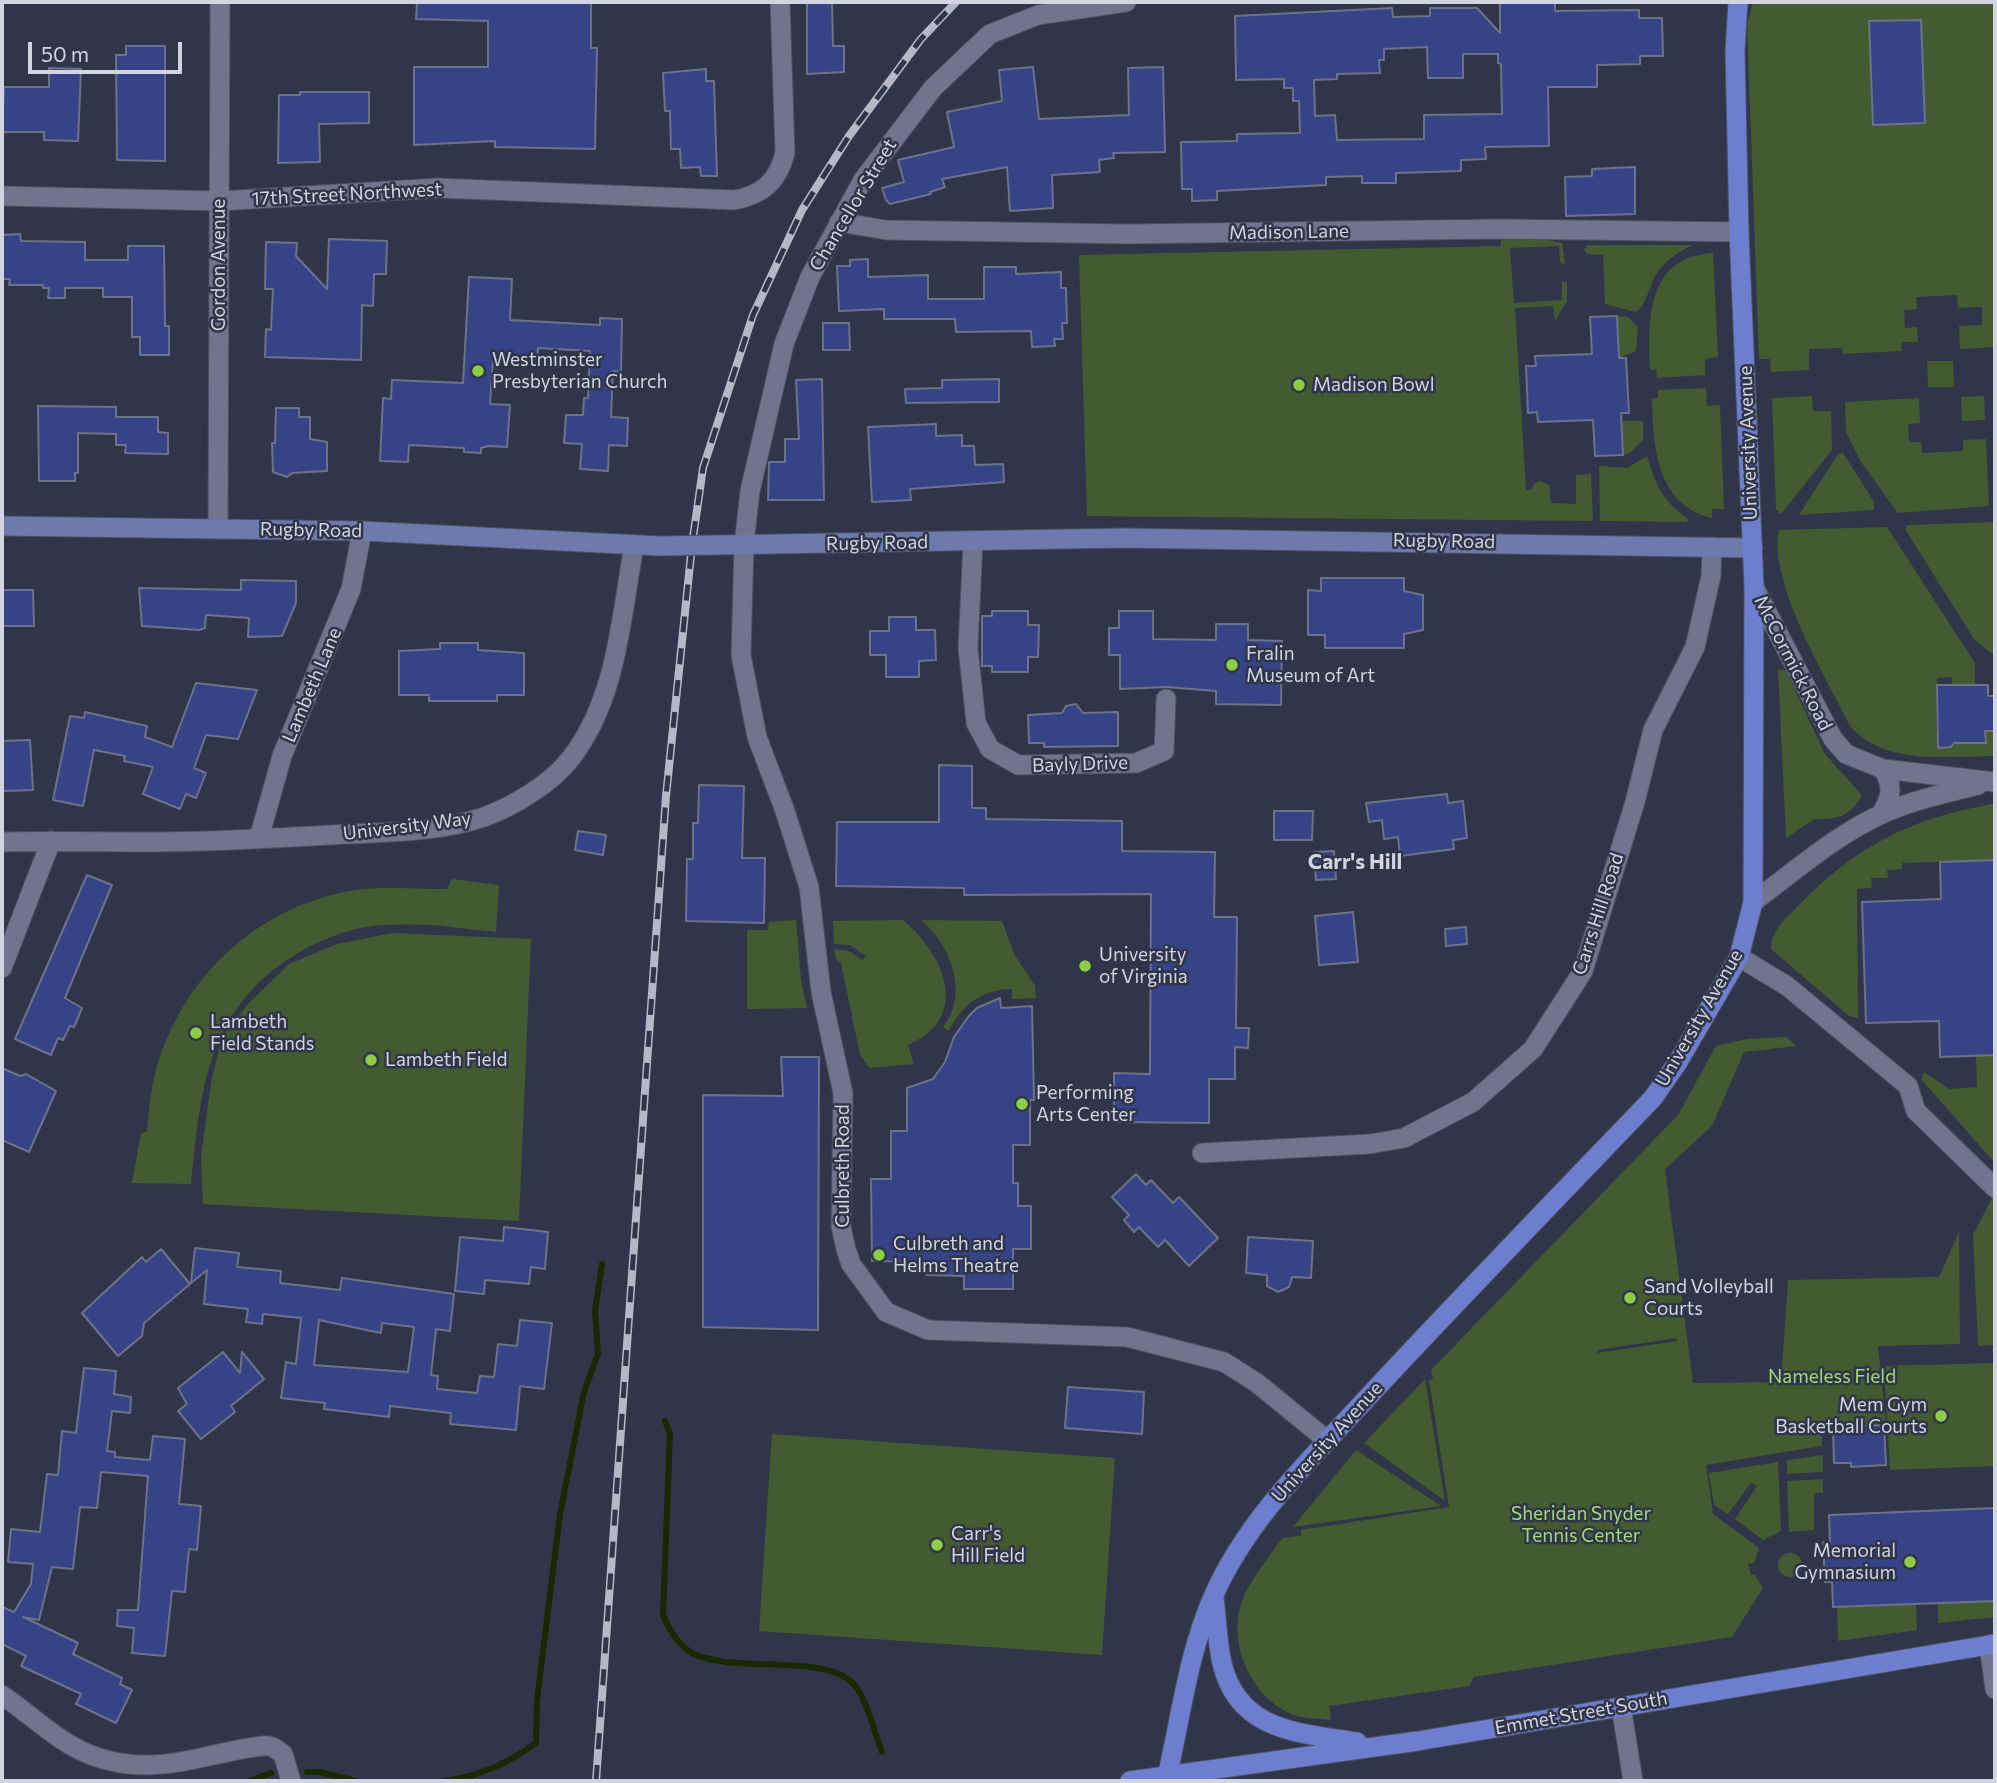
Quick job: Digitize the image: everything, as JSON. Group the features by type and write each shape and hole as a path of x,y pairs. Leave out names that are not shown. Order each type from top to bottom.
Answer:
{"main road":[{"name":"University Avenue","path":"1166,1779 1196,1641 1214,1595 1267,1509 1653,1098 1678,1062 1739,957 1753,902 1754,587 1739,232 1735,51 1738,2"},
{"name":"Rugby Road","path":"2,526 362,531 634,546 1124,538 1753,548"},
{"path":"1214,1595 1223,1666 1244,1705 1257,1718 1287,1730 1379,1745"},
{"name":"Emmet Street South","path":"1130,1781 1166,1779 1992,1644"}],"street":[{"name":"Gordon Avenue","path":"218,529 220,2"},
{"name":"17th Street Northwest","path":"2,196 220,201 438,188 692,199 747,198 762,191 781,169 785,153 780,2"},
{"name":"Chancellor Street","path":"744,545 750,491 784,344 810,277 839,222 896,133 974,46 1013,22 1038,15 1126,2"},
{"name":"Madison Lane","path":"839,222 886,230 1128,234 1501,229 1739,232"},
{"name":"Lambeth Lane","path":"259,838 282,755 351,589 362,531"},
{"name":"Bayly Drive","path":"973,542 968,648 976,723 990,748 1018,765 1136,763 1164,751 1166,699"},
{"name":"Culbreth Road","path":"744,545 741,655 757,737 785,811 809,887 821,992 843,1093 841,1227 851,1264 886,1312 928,1330 1127,1336 1224,1362 1257,1383 1328,1441"},
{"name":"University Way","path":"2,842 157,842 259,838 450,824 484,817 554,775 571,758 592,726 606,691 634,546"},
{"name":"Carrs Hill Road","path":"1202,1153 1370,1144 1404,1138 1473,1102 1534,1049 1583,971 1635,802 1653,730 1695,647 1711,576 1712,547"},
{"name":"McCormick Road","path":"1754,587 1832,739 1846,754 1884,769 1992,782"},
{"path":"1881,814 1891,799 1889,777 1884,769"},
{"name":"McCormick Road","path":"1753,902 1818,854 1881,814 1913,802 1992,782"},
{"path":"2,968 51,841"},
{"path":"1739,957 1787,986 1908,1086 1916,1111 1995,1188"},
{"path":"1992,1644 1995,1689"},
{"path":"2,1695 48,1733 88,1755 138,1765 170,1763 265,1745 283,1754 291,1781"},
{"path":"1621,1706 1633,1781"}],"green space":[{"path":"1753,2 1995,2 1995,347 1960,349 1959,326 1982,325 1982,307 1958,308 1957,295 1916,297 1917,309 1904,310 1905,328 1917,327 1918,342 1901,342 1902,351 1843,354 1842,348 1809,349 1809,370 1771,372 1770,359 1759,359 1747,25"},
{"path":"1538,238 1562,243 1565,264 1560,263 1559,246 1510,248 1514,303 1562,300 1562,282 1567,282 1567,301 1555,321 1553,306 1515,308 1526,490 1531,490 1535,483 1541,481 1549,485 1551,503 1576,504 1576,475 1591,474 1593,521 1087,516 1079,255 1501,246 1501,239"},
{"path":"1588,245 1693,245 1673,256 1661,268 1654,277 1643,305 1636,312 1605,304 1603,255 1587,254 1584,250"},
{"path":"1713,253 1718,357 1705,359 1705,375 1657,378 1656,369 1650,370 1651,312 1663,278 1675,266 1691,257"},
{"path":"1617,316 1628,317 1638,327 1636,351 1619,358"},
{"path":"1927,361 1953,361 1954,387 1928,387"},
{"path":"1706,388 1707,406 1720,405 1724,509 1712,509 1712,518 1693,511 1679,500 1661,471 1654,435 1652,398 1658,398 1658,390"},
{"path":"1812,396 1813,411 1831,411 1832,450 1781,514 1776,509 1772,398"},
{"path":"1984,396 1985,420 1962,421 1961,397"},
{"path":"1919,398 1920,423 1908,424 1909,442 1921,442 1922,453 1963,451 1963,440 1986,439 1989,506 1898,513 1861,462 1846,432 1845,402"},
{"path":"1621,421 1643,421 1643,440 1630,453 1623,455"},
{"path":"1843,453 1874,502 1874,510 1799,515 1838,454"},
{"path":"1647,456 1661,491 1680,513 1688,518 1687,522 1600,521 1599,466 1627,468"},
{"path":"1995,522 1995,656 1974,639 1905,529 1908,525"},
{"path":"1887,527 1975,663 1975,685 1952,685 1952,677 1937,678 1936,730 1951,747 1954,743 1985,743 1985,731 1995,731 1995,756 1917,756 1880,748 1864,739 1850,726 1814,657 1790,602 1782,575 1778,551 1779,530"},
{"path":"1778,669 1786,671 1825,754 1862,795 1853,808 1842,816 1814,819 1786,838"},
{"path":"1993,804 1995,860 1902,863 1902,869 1887,870 1888,878 1871,878 1872,888 1857,889 1858,1018 1849,1016 1771,949 1773,937 1784,921 1819,885 1863,851 1911,826"},
{"name":"Lambeth Field Stands","path":"452,879 499,885 496,932 426,925 373,926 340,934 298,953 268,975 244,999 227,1025 214,1053 199,1115 191,1184 132,1183 141,1133 147,1132 155,1074 167,1039 183,1007 204,978 228,952 256,929 320,898 367,889 447,889"},
{"path":"796,920 801,980 807,1008 747,1009 747,930 768,930 769,922"},
{"path":"903,920 930,950 939,967 945,984 946,1002 940,1018 928,1033 908,1045 914,1064 870,1068 860,1055 841,963 836,959 834,949 849,951 862,960 866,956 850,945 834,944 833,921"},
{"path":"921,920 1002,921 1014,954 1035,986 1036,998 1012,999 1012,989 982,995 960,1013 949,1031 943,1027 955,1000 953,970 940,942"},
{"name":"Lambeth Field","path":"393,933 531,939 519,1221 203,1204 201,1156 211,1083 222,1037 249,1003 289,964 337,944"},
{"path":"1787,1037 1796,1046 1744,1052 1712,1126 1665,1169 1693,1383 1781,1382 1788,1280 1939,1277 1959,1232 1960,1344 1878,1346 1886,1423 1822,1426 1822,1446 1706,1465 1713,1514 1759,1548 1754,1563 1748,1564 1751,1575 1755,1575 1763,1588 1732,1637 1474,1677 1469,1686 1329,1706 1331,1720 1298,1716 1278,1707 1264,1695 1253,1680 1244,1664 1239,1646 1237,1627 1240,1609 1246,1592 1263,1565 1282,1538 1301,1536 1301,1530 1449,1507 1429,1380 1433,1379 1431,1370 1678,1115 1716,1046 1747,1039","holes":["1676,1338 1677,1341 1597,1353 1598,1350"]},
{"path":"1995,1055 1995,1163 1921,1079 1924,1072 1950,1089 1977,1087 1976,1056"},
{"path":"1993,1196 1995,1345 1978,1346 1973,1235"},
{"name":"Mem Gym Basketball Courts","path":"1995,1363 1995,1466 1890,1470 1884,1366"},
{"path":"1425,1379 1445,1501 1364,1443"},
{"name":"Carr's Hill Field","path":"772,1434 1115,1458 1102,1655 759,1631"},
{"path":"1356,1450 1441,1506 1293,1527"},
{"path":"1823,1455 1823,1472 1787,1474 1787,1460"},
{"path":"1778,1462 1781,1531 1763,1540 1735,1519 1757,1486 1751,1483 1728,1514 1714,1505 1709,1473"},
{"path":"1823,1479 1823,1493 1814,1493 1814,1530 1789,1532 1787,1481"},
{"path":"1790,1553 1801,1560 1802,1565 1795,1576 1790,1577 1779,1570 1778,1565 1785,1554"},
{"path":"1995,1600 1995,1617 1938,1623 1938,1603"},
{"path":"1916,1604 1917,1630 1838,1641 1837,1607"}],"building":[{"path":"417,2 591,2 591,48 597,48 595,149 495,147 495,141 414,145 414,67 488,67 488,21 416,19"},
{"path":"807,2 832,2 833,46 844,46 844,72 807,74"},
{"path":"1500,2 1555,2 1555,11 1639,10 1639,18 1662,18 1663,56 1640,56 1640,64 1597,65 1597,87 1548,87 1549,146 1485,147 1486,159 1461,160 1461,171 1396,173 1396,183 1362,183 1362,176 1326,177 1326,185 1217,191 1217,200 1192,201 1192,189 1182,189 1181,142 1237,141 1237,134 1300,133 1299,101 1293,101 1293,88 1284,88 1284,79 1236,80 1235,16 1392,8 1393,17 1430,16 1430,8 1477,8 1500,33","holes":["1427,47 1428,78 1463,78 1463,54 1498,54 1498,63 1501,64 1502,114 1424,115 1424,139 1337,140 1335,115 1315,116 1314,80 1337,79 1337,74 1380,73 1379,60 1384,60 1384,49"]},
{"path":"1921,20 1925,123 1873,125 1869,21"},
{"path":"126,46 165,46 165,161 117,160 116,55 126,55"},
{"path":"1033,67 1039,119 1129,115 1128,68 1163,67 1165,152 1113,153 1114,158 1099,160 1100,172 1052,175 1053,208 1010,211 1007,167 942,179 945,187 930,192 931,194 890,204 886,200 882,188 904,182 898,160 954,147 947,112 1002,101 999,70"},
{"path":"49,68 81,69 78,141 44,140 44,132 2,132 4,87 49,87"},
{"path":"706,69 706,81 714,81 717,176 701,176 700,167 681,168 680,149 671,149 670,111 665,111 663,73"},
{"path":"300,92 369,92 369,123 319,124 320,162 278,163 279,95 300,95"},
{"path":"1635,167 1635,214 1566,216 1565,177 1592,176 1592,169"},
{"path":"20,234 21,241 85,242 85,260 128,260 128,246 164,246 165,326 169,326 169,355 140,355 140,337 132,337 132,297 103,297 103,288 65,288 65,298 48,298 49,288 43,288 43,285 9,285 10,279 2,279 2,235"},
{"path":"329,239 387,241 386,274 374,274 373,306 362,305 361,360 265,357 266,329 271,330 273,289 265,289 266,242 297,243 296,256 327,289"},
{"path":"868,259 868,277 928,275 928,299 984,299 984,267 1016,267 1016,274 1061,272 1061,288 1066,288 1067,323 1062,323 1063,339 1054,339 1055,346 1032,347 1031,331 956,332 955,319 884,319 884,309 839,311 837,266 850,266 850,260"},
{"name":"Westminster Presbyterian Church","path":"469,277 512,279 510,320 600,325 600,318 622,319 621,372 613,371 611,417 628,418 627,446 609,445 608,471 580,469 582,444 564,443 566,415 583,415 584,398 588,398 590,351 538,348 537,362 493,360 490,404 510,405 507,447 488,446 481,448 481,453 464,452 464,448 409,445 408,462 380,461 383,398 391,399 392,380 463,383"},
{"path":"1617,316 1619,358 1626,358 1629,413 1621,413 1623,455 1595,456 1593,420 1538,422 1537,412 1528,413 1526,366 1536,366 1535,356 1592,354 1590,317"},
{"path":"823,323 849,323 850,350 823,350"},
{"path":"822,379 824,500 768,500 769,462 785,462 785,439 799,439 796,380"},
{"path":"999,379 999,402 906,403 905,389 942,388 942,380"},
{"path":"38,406 116,407 116,417 158,417 158,432 168,433 168,454 125,453 126,445 116,445 116,434 78,433 78,473 75,473 75,481 39,481"},
{"path":"276,408 299,408 299,417 310,417 310,439 327,442 327,471 292,473 287,477 273,472 272,443 275,443"},
{"path":"936,424 936,436 962,435 962,446 974,446 975,465 1003,464 1004,482 910,489 911,500 872,502 868,427"},
{"path":"1321,578 1404,578 1404,591 1423,595 1423,630 1404,634 1404,648 1325,648 1325,635 1308,635 1308,590 1321,591"},
{"path":"241,580 296,581 296,603 282,636 248,637 249,618 206,615 205,628 199,630 142,626 139,588 241,590"},
{"path":"2,590 33,590 34,626 2,626"},
{"path":"992,611 1028,611 1028,625 1039,625 1038,657 1028,657 1028,672 992,672 992,666 982,666 982,616 992,616"},
{"path":"1119,611 1153,611 1153,639 1216,640 1216,624 1248,624 1248,640 1282,641 1281,705 1216,704 1216,691 1166,687 1120,689 1120,655 1109,655 1109,628 1119,628"},
{"path":"889,617 916,617 916,630 935,630 936,660 919,661 919,677 886,677 886,655 870,655 870,631 889,631"},
{"path":"440,643 478,643 478,650 524,653 524,695 497,695 497,701 429,701 429,695 399,695 399,651 440,649"},
{"path":"196,683 257,690 238,739 206,735 194,768 206,773 196,798 186,794 180,809 143,794 153,767 124,761 125,756 94,750 83,806 53,800 70,716 84,718 85,712 147,726 145,737 172,747"},
{"path":"1937,685 1988,685 1988,696 1995,696 1995,731 1985,731 1986,743 1954,743 1951,747 1938,748"},
{"path":"1076,704 1083,713 1118,712 1118,746 1044,747 1044,743 1029,743 1028,715 1062,713 1066,706"},
{"path":"30,740 33,790 2,791 2,741"},
{"path":"939,765 972,766 972,808 986,808 986,819 1122,821 1122,851 1215,852 1214,917 1237,917 1236,1028 1249,1028 1248,1048 1235,1047 1235,1079 1209,1079 1209,1123 1114,1122 1114,1073 1150,1074 1151,894 964,895 964,888 836,886 837,822 939,822"},
{"path":"699,785 744,786 742,858 765,858 764,923 686,921 687,859 693,859 693,823 698,823"},
{"path":"1447,794 1448,803 1463,801 1467,838 1453,840 1454,849 1400,856 1398,837 1384,839 1382,820 1369,822 1366,803"},
{"path":"1274,811 1313,811 1312,840 1274,840"},
{"path":"578,831 606,835 603,855 575,850"},
{"path":"1334,851 1336,879 1316,880 1314,852"},
{"path":"1995,860 1995,1055 1940,1057 1939,1021 1866,1023 1862,902 1941,899 1940,862"},
{"path":"87,875 112,885 65,998 82,1008 74,1027 70,1026 63,1040 58,1038 51,1055 15,1039"},
{"path":"1353,912 1358,962 1319,965 1315,916"},
{"path":"1466,927 1467,944 1446,946 1445,929"},
{"path":"1000,998 1001,1008 1032,1006 1034,1100 1030,1100 1030,1145 1013,1145 1013,1183 1018,1183 1018,1206 1031,1206 1031,1249 1013,1249 1013,1289 964,1289 964,1276 926,1275 926,1262 872,1261 871,1179 891,1179 891,1131 907,1131 907,1088 933,1079 945,1062 954,1037 968,1017 977,1008"},
{"path":"781,1057 819,1057 818,1330 703,1327 703,1095 783,1096"},
{"path":"2,1068 20,1076 26,1074 56,1091 29,1152 2,1140"},
{"path":"1136,1174 1146,1185 1151,1180 1173,1203 1179,1197 1218,1238 1189,1266 1165,1240 1158,1247 1139,1227 1134,1232 1124,1220 1129,1215 1112,1197"},
{"path":"504,1227 548,1232 545,1269 531,1267 529,1284 485,1280 484,1294 455,1291 460,1237 503,1241"},
{"path":"1248,1237 1313,1241 1311,1278 1292,1277 1289,1287 1278,1292 1267,1286 1267,1275 1246,1273"},
{"path":"195,1248 239,1253 237,1267 281,1271 280,1283 340,1290 342,1278 454,1294 450,1331 436,1329 431,1375 438,1376 437,1389 477,1393 480,1376 494,1377 498,1344 517,1346 520,1320 552,1323 544,1389 520,1386 516,1430 450,1424 451,1413 390,1406 389,1417 324,1409 325,1403 281,1398 286,1362 296,1364 301,1318 263,1314 262,1324 246,1322 248,1309 204,1304 207,1270 191,1283","holes":["319,1320 381,1333 382,1323 414,1327 408,1372 314,1365"]},
{"path":"161,1249 190,1284 144,1323 142,1336 118,1356 82,1313 142,1257 146,1262"},
{"path":"223,1352 240,1373 242,1352 264,1379 231,1406 235,1412 201,1439 178,1411 187,1404 178,1388"},
{"path":"84,1368 116,1371 114,1394 131,1397 130,1413 112,1411 107,1451 115,1452 115,1457 150,1460 153,1436 185,1439 179,1504 201,1506 197,1550 189,1549 185,1592 172,1591 165,1656 132,1653 134,1628 117,1626 118,1610 138,1610 148,1476 101,1472 97,1508 80,1507 73,1569 52,1567 39,1620 23,1617 78,1643 73,1654 122,1678 120,1684 132,1690 116,1723 76,1704 81,1694 21,1666 26,1656 2,1644 2,1607 14,1612 31,1584 33,1564 8,1562 11,1529 40,1532 47,1474 58,1475 62,1431 76,1433"},
{"path":"1068,1387 1144,1392 1142,1434 1065,1428"},
{"path":"1884,1425 1886,1465 1851,1467 1851,1463 1834,1463 1833,1431 1849,1430 1849,1426"},
{"name":"Memorial Gymnasium","path":"1995,1508 1995,1601 1833,1607 1832,1582 1825,1582 1823,1542 1830,1542 1829,1515"}],"waterway":[{"path":"444,1781 492,1768 536,1743 537,1700 560,1514 584,1392 598,1354 595,1311 602,1264"},
{"path":"665,1421 670,1434 663,1615 674,1636 692,1653 710,1659 732,1663 804,1666 843,1676 860,1693 882,1752"},
{"path":"307,1772 320,1772 356,1781"},
{"path":"249,1781 271,1773"}],"railway":[{"path":"596,1781 666,796 692,545 703,468 753,315 802,210 849,136 921,39 956,2"}],"place":[{"name":"Westminster Presbyterian Church","path":"478,371"},
{"name":"Madison Bowl","path":"1299,385"},
{"name":"Fralin Museum of Art","path":"1232,665"},
{"name":"University of Virginia","path":"1085,966"},
{"name":"Lambeth Field Stands","path":"196,1033"},
{"name":"Lambeth Field","path":"371,1060"},
{"name":"Performing Arts Center","path":"1022,1104"},
{"name":"Culbreth and Helms Theatre","path":"879,1255"},
{"name":"Sand Volleyball Courts","path":"1630,1298"},
{"name":"Mem Gym Basketball Courts","path":"1941,1416"},
{"name":"Carr's Hill Field","path":"937,1545"},
{"name":"Memorial Gymnasium","path":"1910,1562"}],"district":[{"name":"Carr's Hill","path":"1355,862"}],"park label":[{"name":"Nameless Field","path":"1832,1377"},
{"name":"Sheridan Snyder Tennis Center","path":"1581,1525"}]}
